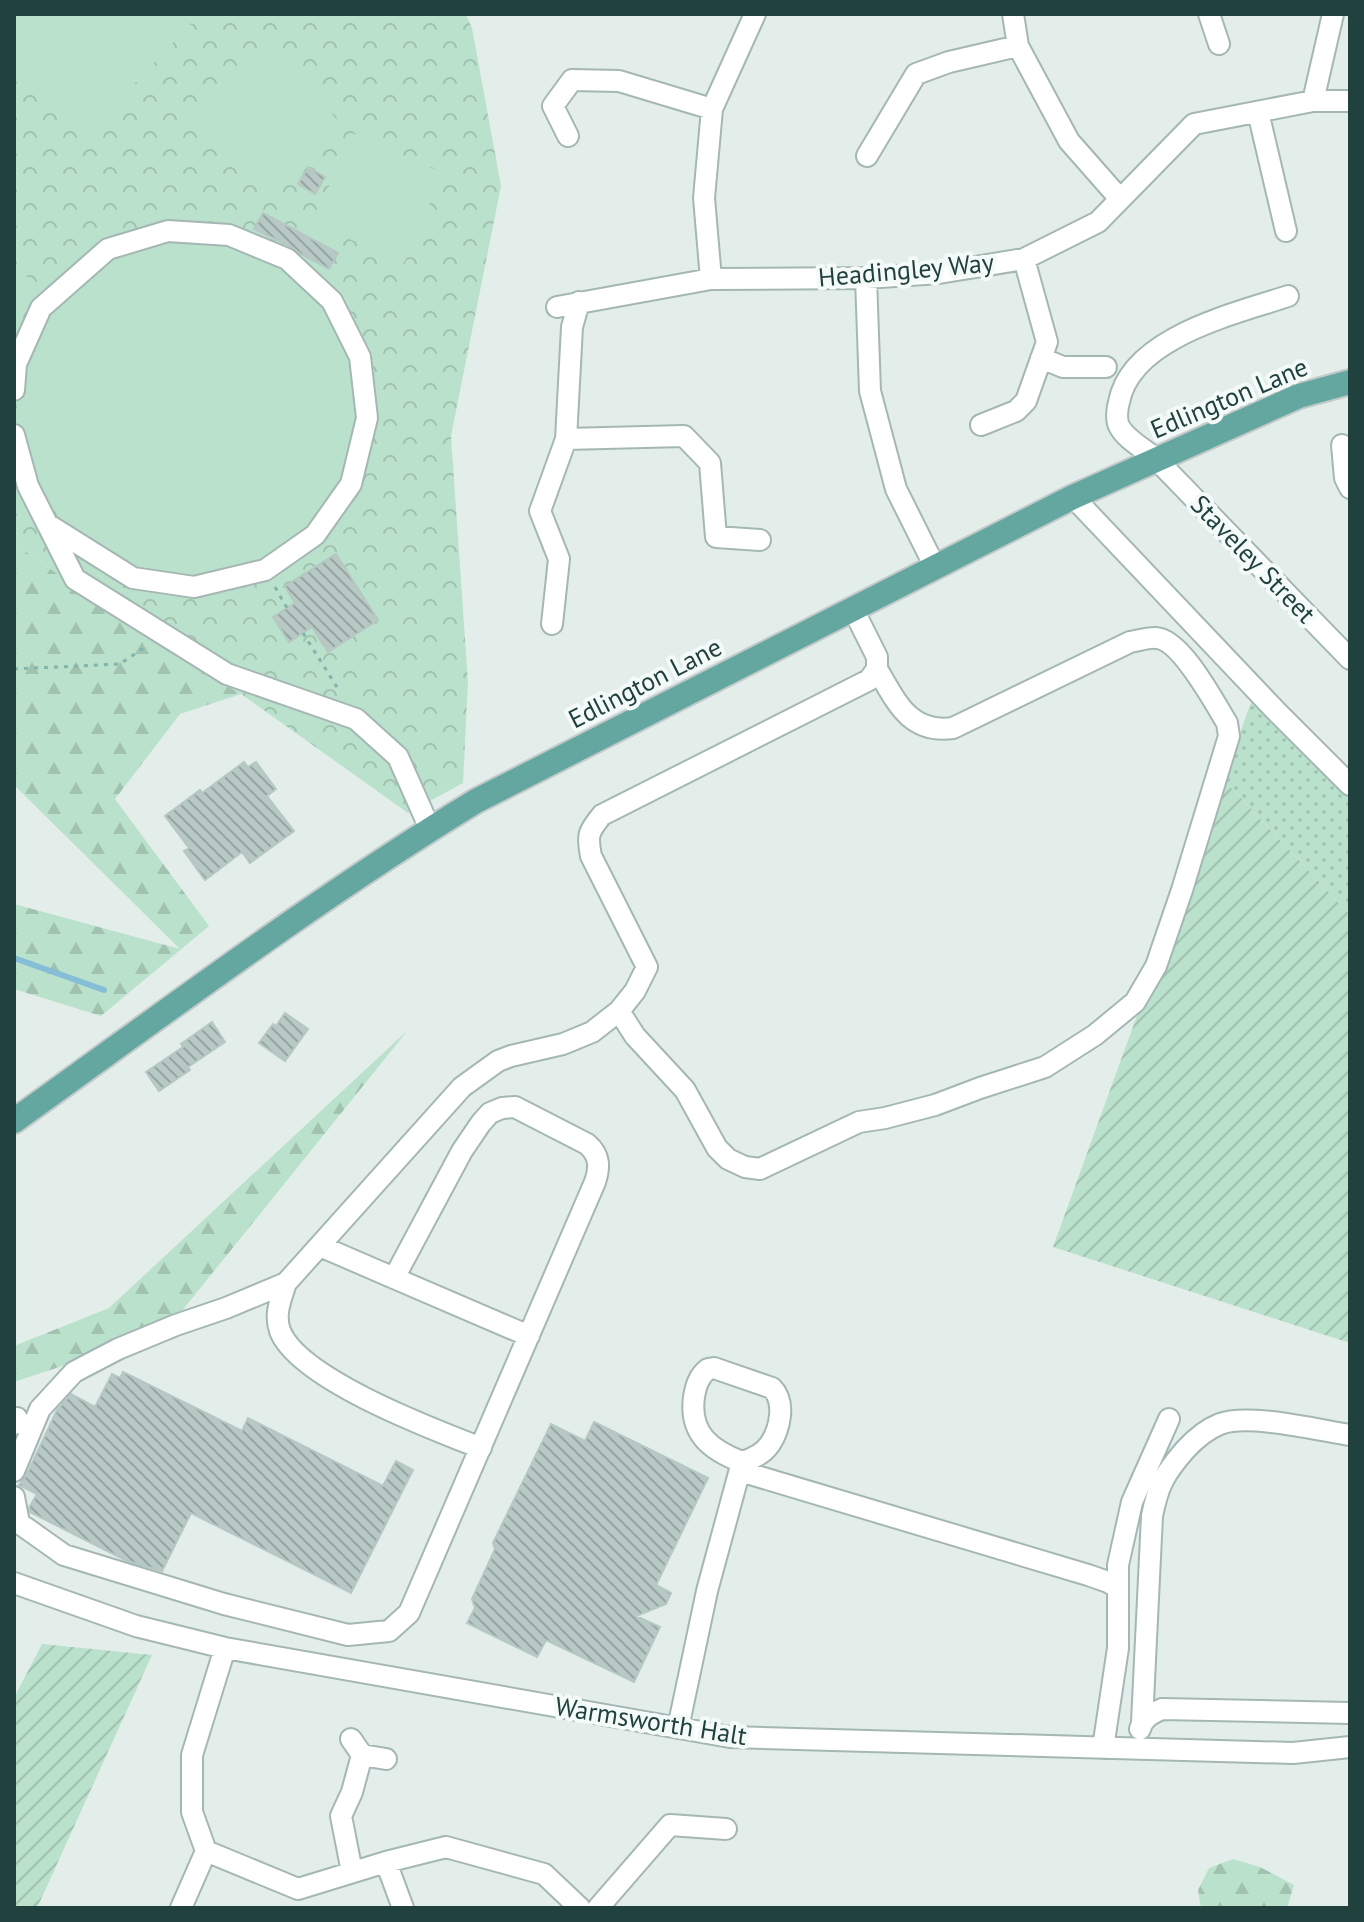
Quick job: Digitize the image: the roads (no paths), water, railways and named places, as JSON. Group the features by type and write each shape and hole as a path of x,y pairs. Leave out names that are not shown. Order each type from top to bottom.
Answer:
{"main road":[{"name":"Edlington Lane","path":"14,1121 320,902 476,801 1073,497 1299,396 1350,382"}],"street":[{"path":"711,279 704,198 712,109 755,14"},
{"path":"1013,14 1018,46 1069,141 1120,199"},
{"path":"1209,14 1219,44"},
{"path":"1313,101 1333,14"},
{"path":"867,156 916,74 949,62 1018,46"},
{"path":"568,136 553,106 572,80 619,81 712,109"},
{"name":"Headingley Way","path":"557,307 711,279 866,278 939,273 1024,259 1098,222 1194,124 1313,101 1350,101"},
{"path":"1258,112 1286,231"},
{"path":"14,390 16,364 41,308 108,249 168,231 229,235 287,259 332,301 360,357 367,418 351,484 315,535 265,570 194,587 133,578 47,524"},
{"path":"981,425 1016,411 1026,401 1047,342 1024,259"},
{"path":"866,278 870,391 896,489 935,567"},
{"name":"Staveley Street","path":"1288,296 1209,322 1158,347 1121,387 1118,425 1156,459 1350,659"},
{"path":"552,624 559,559 540,511 566,439 572,327 579,302"},
{"path":"1041,358 1063,367 1106,367"},
{"path":"14,435 28,486 75,579 227,674 356,719 398,757 430,829"},
{"path":"566,439 684,436 710,463 716,537 760,540"},
{"path":"1342,445 1345,478 1350,488"},
{"path":"1073,497 1350,785"},
{"path":"619,1011 635,1036 685,1090 717,1148 728,1159 745,1167 760,1169 859,1122 935,1105 1045,1067 1095,1035 1135,1002 1156,966 1229,736 1227,723 1183,654 1170,643 1157,638 1130,642 953,728 929,728 913,720 899,705 877,669 877,657 853,609"},
{"path":"14,1471 40,1409 74,1372 132,1343 286,1283 462,1087 498,1061 563,1044 592,1032 619,1011 635,991 647,967 591,856 588,841 590,830 602,815 869,680 877,669"},
{"path":"14,1497 19,1523 64,1555 224,1604 348,1635 389,1631 409,1613 595,1182 599,1159 595,1150 515,1107 490,1113 462,1151 394,1278"},
{"path":"320,1246 529,1336"},
{"path":"286,1283 277,1312 280,1330 294,1352 325,1376 407,1419 481,1448"},
{"path":"678,1728 707,1591 741,1466 772,1441 781,1405 777,1392 767,1385 714,1368 708,1369 695,1391 695,1424 703,1438 741,1466 1088,1575 1118,1588"},
{"path":"1103,1748 1118,1648 1118,1565 1132,1502 1169,1419"},
{"path":"1135,1749 1142,1722 1152,1516 1158,1489 1167,1471 1199,1435 1221,1423 1248,1419 1350,1435"},
{"name":"Warmsworth Halt","path":"14,1583 136,1626 225,1648 730,1737 1293,1753 1350,1747"},
{"path":"181,1908 206,1851 192,1812 192,1755 225,1648"},
{"path":"1142,1722 1162,1709 1350,1713"},
{"path":"352,1872 341,1816 352,1792 356,1747 386,1759"},
{"path":"598,1908 670,1825 726,1829"},
{"path":"206,1851 298,1889 446,1847 544,1874 580,1908"},
{"path":"386,1862 403,1908"}],"waterway":[{"path":"14,958 104,990"}]}
